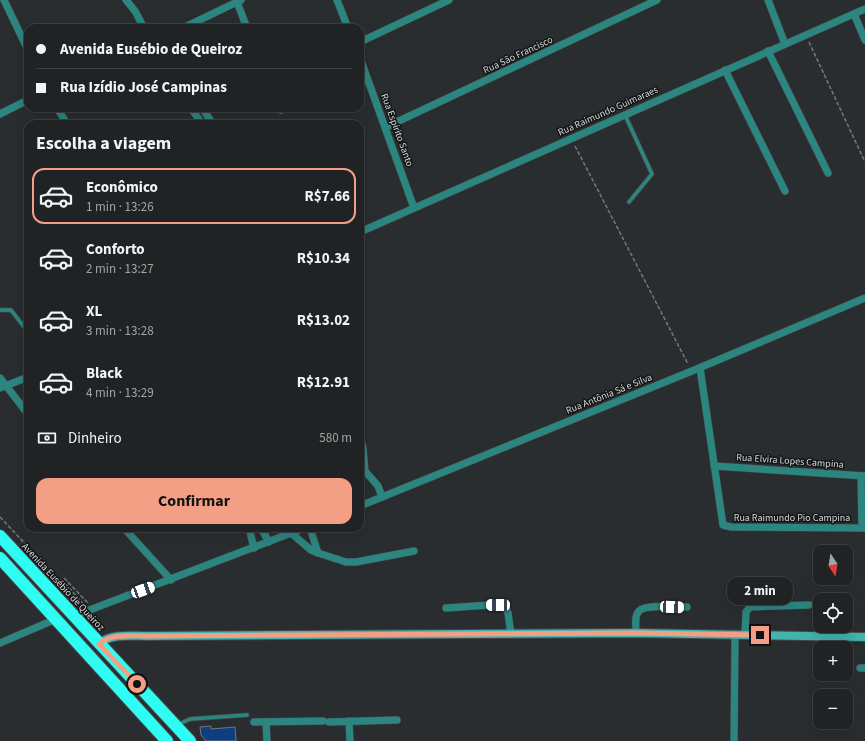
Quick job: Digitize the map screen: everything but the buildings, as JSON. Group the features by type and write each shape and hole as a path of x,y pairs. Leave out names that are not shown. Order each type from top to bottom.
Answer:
{"highway":[{"name":"Avenida Eusébio de Queiroz","path":"0,536 190,741"},
{"path":"0,558 167,741"}],"street":[{"path":"4,0 24,42"},
{"path":"126,0 135,11 142,24"},
{"path":"337,0 346,24"},
{"path":"364,40 449,0"},
{"name":"Rua São Francisco","path":"386,127 657,0"},
{"path":"768,0 785,44"},
{"path":"192,24 239,1 246,24"},
{"name":"Rua Raimundo Guimaraes","path":"364,230 865,9"},
{"path":"854,14 865,40"},
{"path":"768,51 828,173"},
{"name":"Rua Espírito Santo","path":"364,69 414,208"},
{"path":"726,70 785,191"},
{"path":"0,114 24,102"},
{"name":"Rua Antônia Sá e Silva","path":"364,505 700,368 865,298"},
{"path":"700,368 714,466"},
{"path":"0,378 3,386 24,410"},
{"path":"3,386 24,378"},
{"path":"364,460 365,471 378,486 382,498"},
{"name":"Rua Elvira Lopes Campina","path":"714,466 863,476"},
{"name":"Rua Raimundo Pio Campina","path":"714,466 721,521 725,527 863,528"},
{"path":"863,476 863,528"},
{"path":"128,532 171,580"},
{"path":"250,532 254,548"},
{"path":"263,532 269,542"},
{"path":"311,532 318,553"},
{"path":"74,616 291,533 311,550 346,562 356,562 414,552"},
{"path":"446,608 490,605 506,608 511,634"},
{"path":"745,635 746,612 750,607 809,605"},
{"path":"636,633 637,615 641,610 650,607 687,607"},
{"path":"0,643 56,619"},
{"path":"99,644 104,640 111,638 141,636 636,633 865,637"},
{"path":"734,741 735,635"},
{"path":"254,722 397,720"},
{"path":"349,721 350,741"},
{"path":"266,722 267,741"}],"lane":[{"path":"625,114 652,174 629,202"},
{"path":"0,310 11,310 24,327"},
{"path":"176,725 190,719 247,714"}],"path":[{"path":"806,35 865,162"},
{"path":"571,138 692,371"},
{"path":"62,583 64,582 86,606 89,604 64,578"}],"route":[{"path":"137,684 99,644 104,640 111,638 147,636 636,633 760,635"}]}
